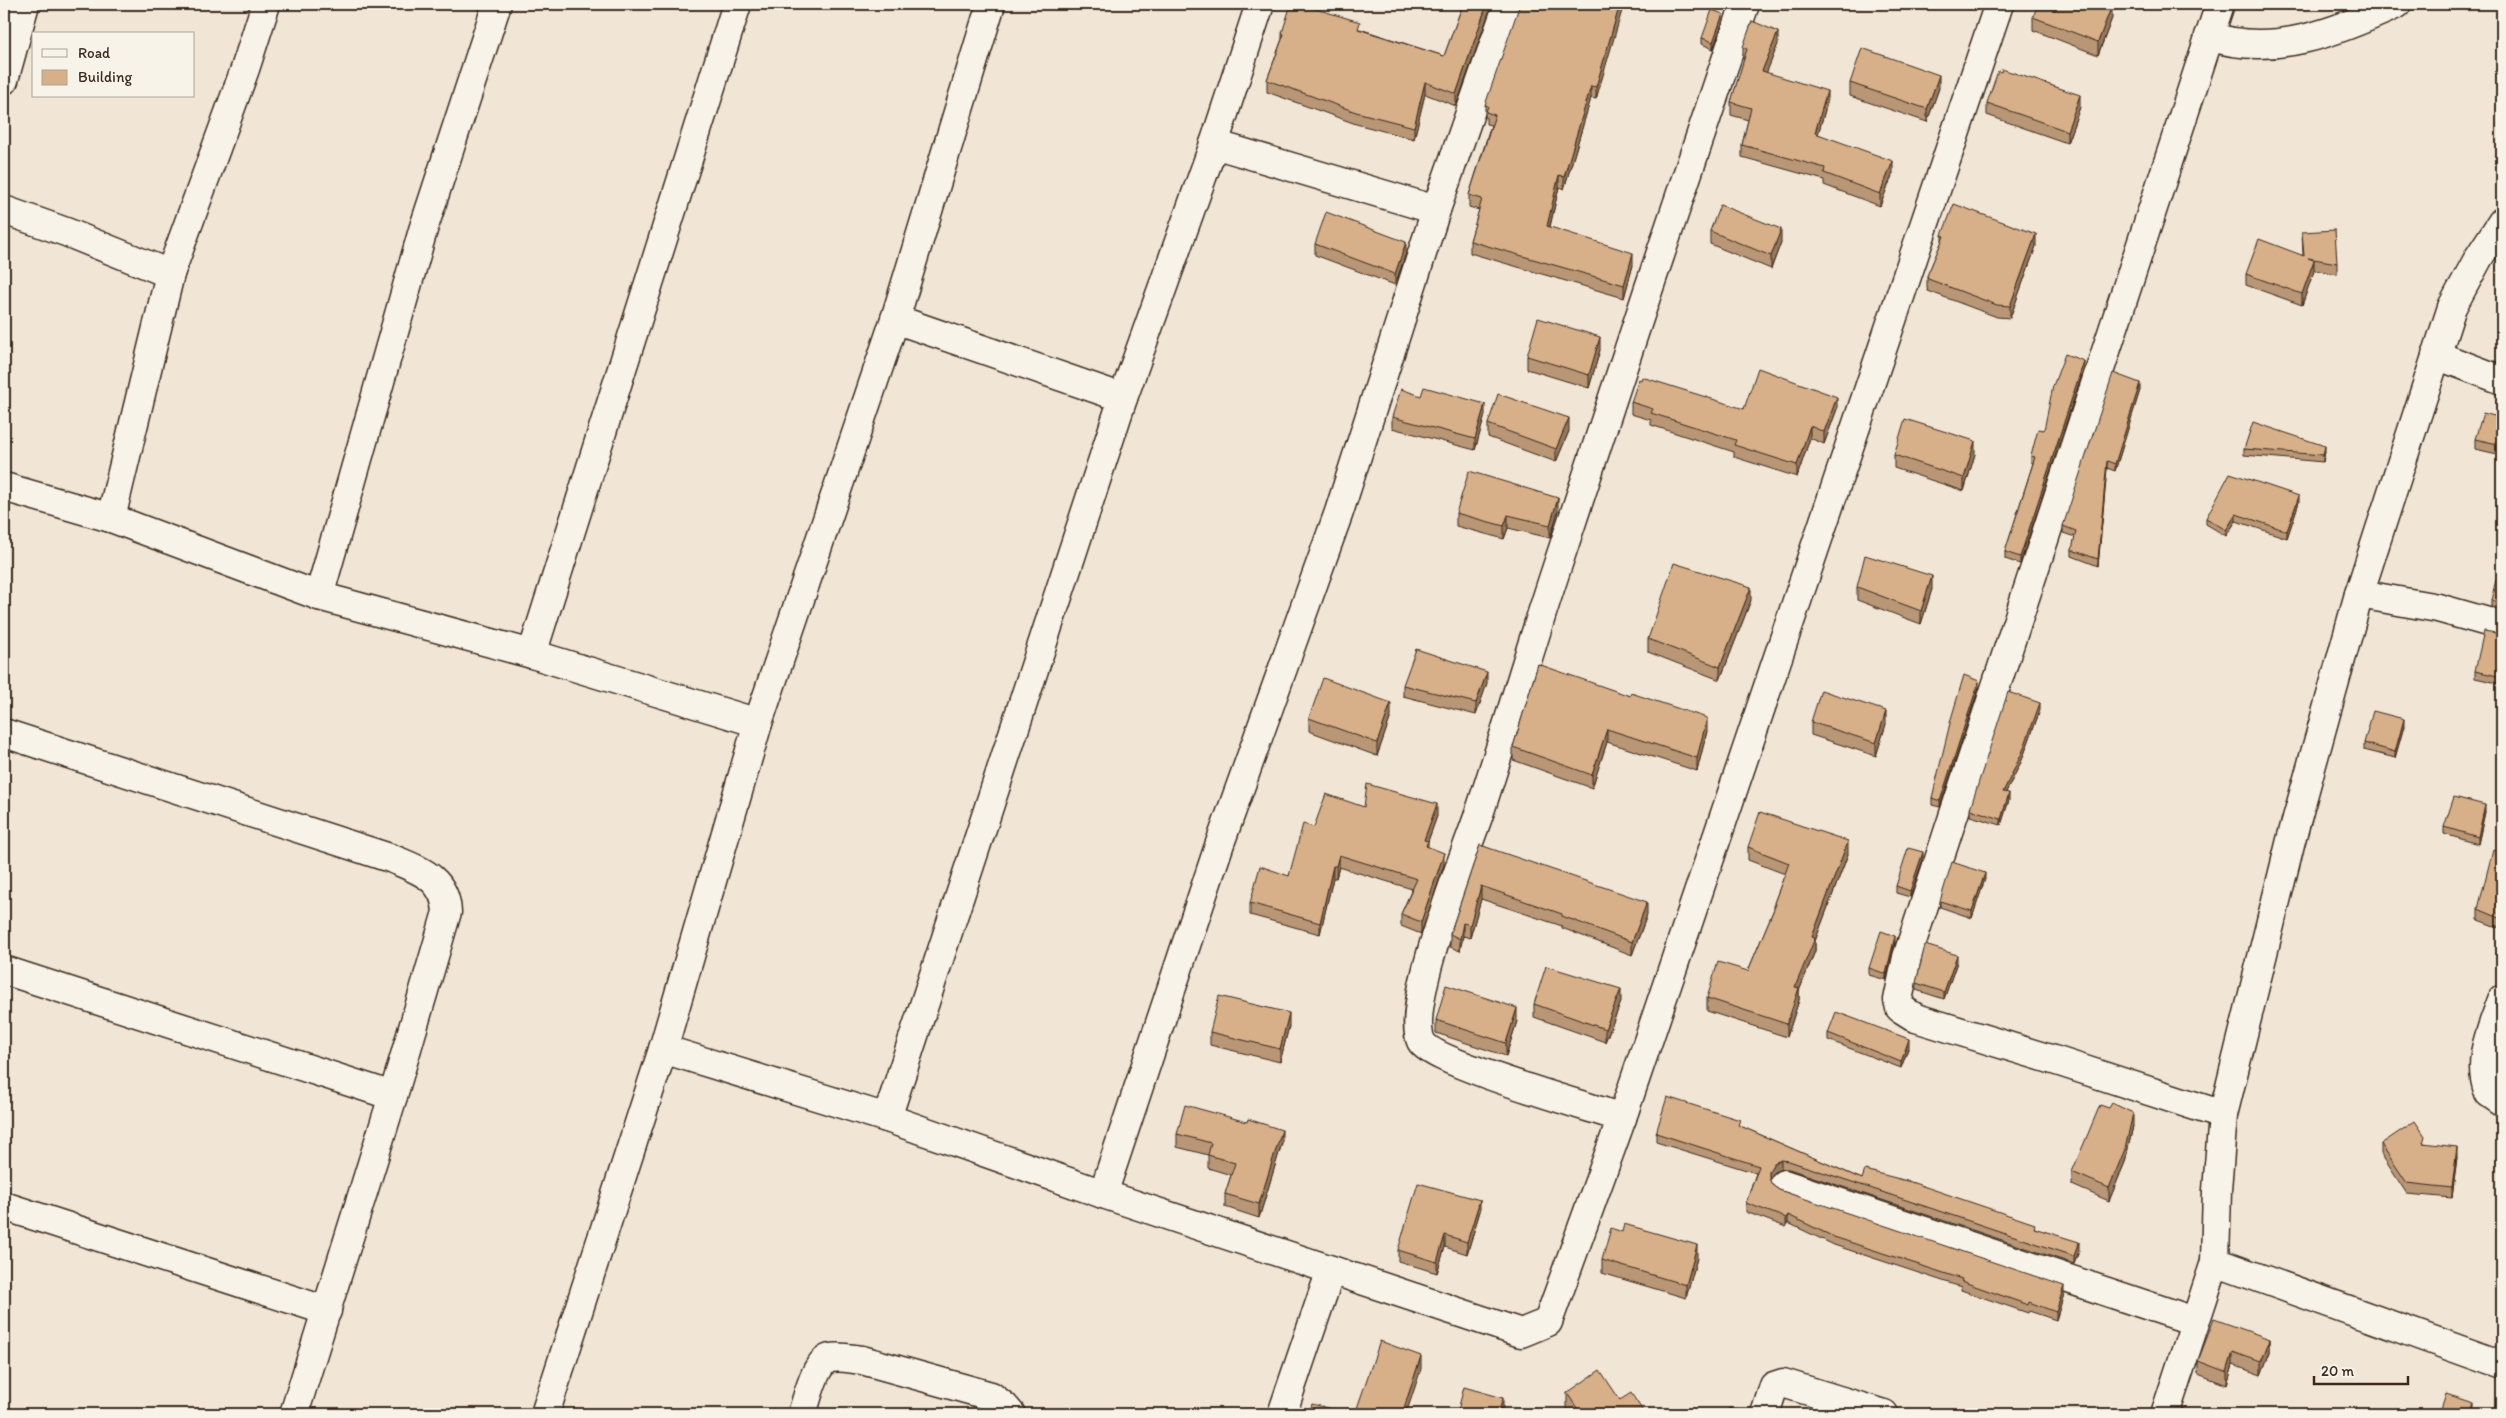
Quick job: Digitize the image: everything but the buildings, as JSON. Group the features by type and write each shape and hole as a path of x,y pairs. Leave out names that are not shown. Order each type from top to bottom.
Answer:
{"street":[{"path":"4,80 25,4"},
{"path":"111,518 170,274 245,69 266,4"},
{"path":"319,596 424,230 497,4"},
{"path":"532,654 738,4"},
{"path":"545,1414 663,1049 758,723 895,319 991,4"},
{"path":"887,1118 1123,398 1214,144 1260,4"},
{"path":"1103,1194 1216,856 1339,512 1436,210 1508,4"},
{"path":"1622,1118 1456,1063 1429,1050 1422,1043 1419,1033 1422,989 1440,926 1479,813 1556,570 1745,4"},
{"path":"663,1049 887,1118 1103,1194 1521,1333 1548,1322 1622,1118 1999,4"},
{"path":"2220,4 1907,957 1898,1000 1900,1008 1916,1018 2223,1115"},
{"path":"2209,36 2229,43 2255,45 2308,39 2348,25 2396,4"},
{"path":"1214,144 1436,210"},
{"path":"4,210 66,232 170,274"},
{"path":"2165,1414 2194,1321 2204,1300 2215,1262 2217,1190 2223,1115 2291,840 2359,594 2452,306 2479,257 2502,222"},
{"path":"895,319 1123,398"},
{"path":"2436,355 2502,380"},
{"path":"4,487 111,518 319,596 532,654 758,723"},
{"path":"2359,594 2438,608 2502,626"},
{"path":"4,733 393,859 438,882 446,898 447,912 393,1096 294,1414"},
{"path":"4,970 393,1096"},
{"path":"2502,1000 2486,1047 2483,1068 2489,1093 2502,1102"},
{"path":"1784,1184 2194,1321"},
{"path":"4,1206 327,1311"},
{"path":"2215,1262 2502,1366"},
{"path":"1282,1414 1331,1270"},
{"path":"802,1414 819,1364 829,1358 840,1358 862,1360 991,1396 1011,1414"},
{"path":"1765,1414 1774,1386 1783,1383 1884,1414"}]}
